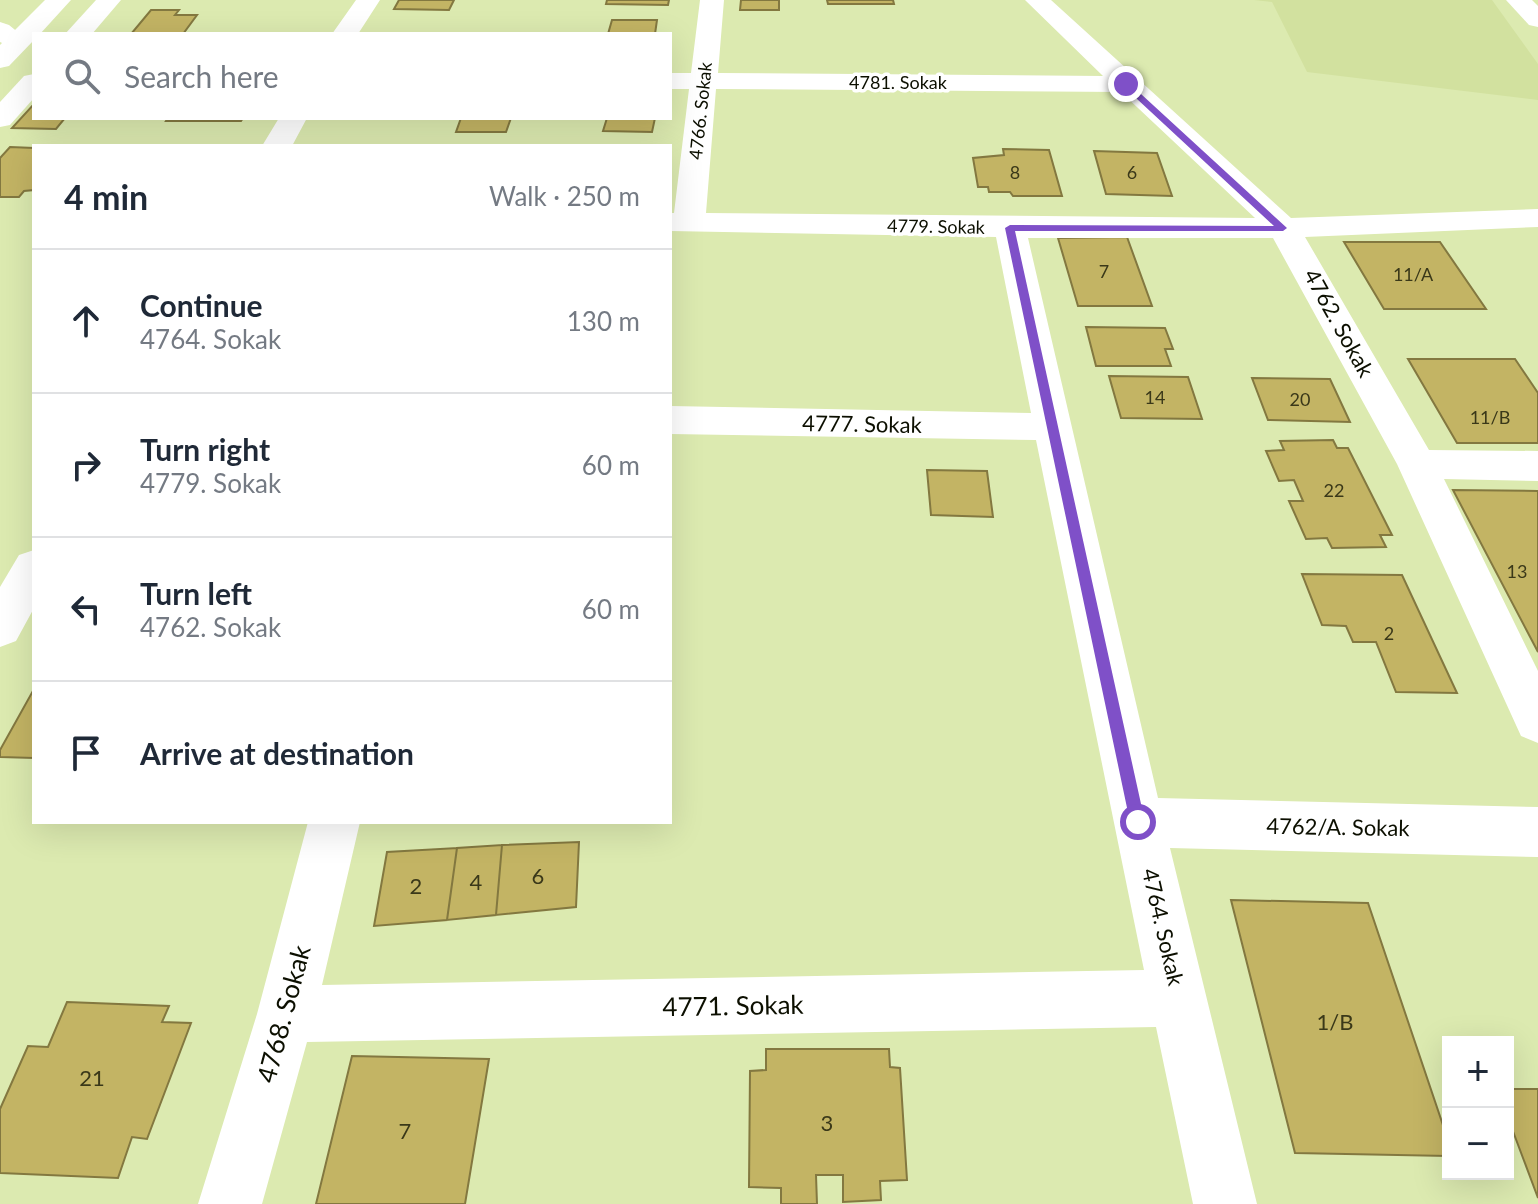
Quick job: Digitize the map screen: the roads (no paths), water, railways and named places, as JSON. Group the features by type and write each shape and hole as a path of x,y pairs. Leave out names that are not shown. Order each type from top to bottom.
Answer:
{"main road":[{"path":"6,44 59,0"},
{"path":"80,32 109,0"},
{"path":"346,32 368,0"},
{"name":"4766. Sokak","path":"679,222 705,81 712,0"},
{"name":"4762. Sokak","path":"1037,0 1283,228 1304,260 1417,464 1538,721"},
{"path":"1518,0 1538,20"},
{"name":"4781. Sokak","path":"672,81 1126,84"},
{"path":"0,119 32,84"},
{"path":"278,144 292,120"},
{"name":"4779. Sokak","path":"679,222 1010,228 1283,228 1538,218"},
{"name":"4764. Sokak","path":"1010,228 1138,822 1225,1204"},
{"name":"4777. Sokak","path":"672,420 1054,427"},
{"path":"1417,464 1538,466"},
{"path":"0,628 23,581"},
{"name":"4762/A. Sokak","path":"1138,822 1538,832"},
{"name":"4768. Sokak","path":"230,1204 286,1014 334,824"},
{"name":"4771. Sokak","path":"286,1014 1180,998"}]}
